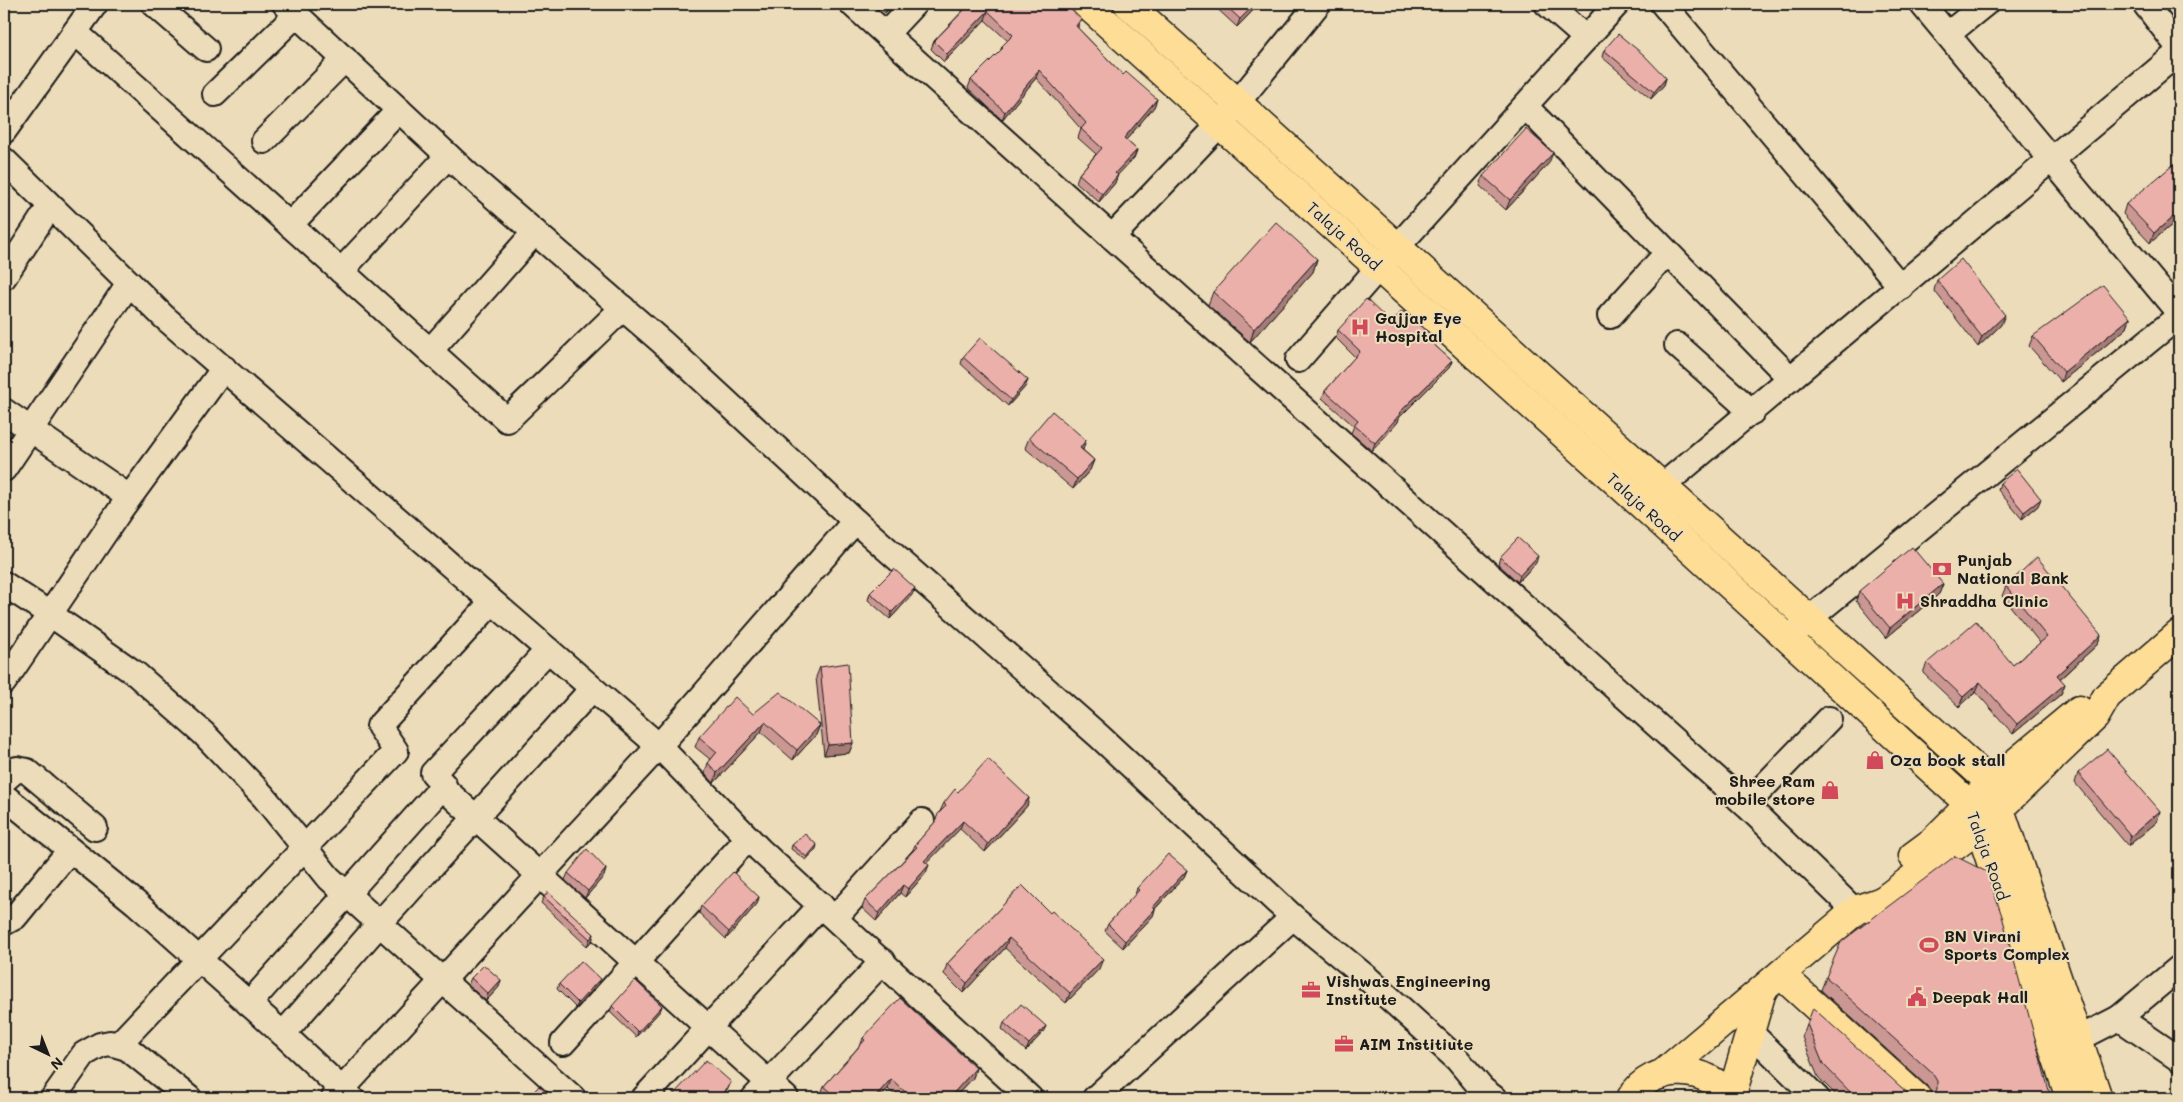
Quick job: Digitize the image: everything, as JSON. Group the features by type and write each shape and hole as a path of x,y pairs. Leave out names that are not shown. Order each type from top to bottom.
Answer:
{"main road":[{"name":"Talaja Road","path":"1086,4 1789,639 1974,816 2070,1098"},
{"name":"Talaja Road","path":"1128,4 1991,783 2098,1098"},
{"path":"1974,816 2000,808 2095,717 2107,696 2179,634"},
{"path":"1661,1075 1859,908 1877,904 1885,899 1974,816 1991,783 2088,702 2107,696"},
{"path":"1731,1098 1750,1032 1772,983"},
{"path":"1772,983 1917,1098"},
{"path":"1631,1097 1649,1080 1668,1072 1689,1072 1708,1078 1725,1090 1731,1098"}],"street":[{"path":"4,132 95,4"},
{"path":"154,4 206,49"},
{"path":"852,4 1859,908"},
{"path":"886,34 914,4"},
{"path":"1112,237 1220,124 1318,4"},
{"path":"1547,4 1586,38"},
{"path":"1298,360 1378,267 1617,4"},
{"path":"1663,4 1901,287"},
{"path":"1789,639 1810,618 2179,314 1922,4"},
{"path":"1948,34 1985,4"},
{"path":"2144,4 2179,48"},
{"path":"215,94 291,9 448,156 669,348 855,521 1099,736 1293,917 1366,977 1457,1059 1482,1088 1494,1098"},
{"path":"75,32 507,420 623,308"},
{"path":"1641,504 2179,52"},
{"path":"264,141 345,60"},
{"path":"1525,106 1791,379"},
{"path":"290,225 399,110"},
{"path":"341,271 448,156"},
{"path":"4,160 164,317 659,746 748,838 1030,1098"},
{"path":"4,277 50,206"},
{"path":"430,351 535,232"},
{"path":"1610,316 1668,252"},
{"path":"4,469 129,282"},
{"path":"1677,344 1752,412"},
{"path":"4,682 129,498 224,368"},
{"path":"4,411 129,498"},
{"path":"4,796 136,903 198,958 283,1034 342,1096 442,981 659,746 855,521"},
{"path":"4,584 136,674 203,733 264,797 329,878 573,1098"},
{"path":"119,1044 198,958 305,849 396,751 379,726 492,602"},
{"path":"548,650 433,773 444,786 442,787 709,1030 769,1093 883,961"},
{"path":"283,1034 380,923 592,689"},
{"path":"1746,805 1829,719"},
{"path":"4,780 17,769 27,771 95,828"},
{"path":"249,1004 442,787"},
{"path":"644,1098 828,911 922,821"},
{"path":"564,1043 748,838"},
{"path":"4,922 15,917 70,850"},
{"path":"1095,1098 1293,917"},
{"path":"2078,1039 2118,1018 2179,968"},
{"path":"2118,1018 2179,1059"},
{"path":"1750,1032 1817,1098"},
{"path":"53,1098 84,1054 100,1045 119,1044 127,1048 188,1098"}],"building":[{"path":"970,4 1065,4 1081,19 1076,26 1123,75 1126,72 1157,99 1124,138 1137,150 1115,173 1118,175 1102,194 1079,174 1102,148 1081,129 1086,123 1039,70 1005,112 971,80 1003,48 1002,46 1013,35 988,11 947,54 934,41"},
{"path":"1224,4 1255,4 1240,19"},
{"path":"1618,34 1644,55 1666,78 1654,92 1604,50"},
{"path":"1526,129 1553,153 1510,200 1483,176"},
{"path":"2179,160 2179,212 2154,233 2126,204"},
{"path":"1276,222 1317,259 1254,329 1213,292"},
{"path":"1961,259 2005,315 1982,337 1937,280"},
{"path":"2103,285 2130,318 2064,372 2033,336"},
{"path":"1366,299 1391,323 1402,311 1424,329 1421,333 1452,361 1399,413 1375,443 1354,425 1358,420 1325,391 1360,351 1338,330"},
{"path":"980,338 1028,380 1011,400 963,357"},
{"path":"1052,411 1086,440 1080,448 1094,460 1077,479 1029,438"},
{"path":"2017,469 2041,499 2024,512 2000,483"},
{"path":"1518,538 1538,556 1520,575 1500,557"},
{"path":"1912,547 1943,584 1890,628 1859,591"},
{"path":"2037,557 2101,635 2057,675 2065,684 2017,724 1980,682 1963,697 1927,663 1976,621 2013,665 2047,637 2006,586"},
{"path":"894,569 915,588 892,612 870,593"},
{"path":"848,663 853,743 828,745 820,667"},
{"path":"780,692 820,725 797,750 765,722 717,773 708,763 717,752 699,737 735,697 753,714"},
{"path":"2107,749 2160,811 2131,836 2078,773"},
{"path":"988,759 1029,798 988,844 963,821 924,861 929,865 908,889 903,885 879,913 865,900 917,847 915,845 935,822 938,814 946,806 944,803 955,789 958,792"},
{"path":"805,834 817,845 807,857 792,845"},
{"path":"587,849 606,869 588,891 568,873"},
{"path":"1168,854 1187,870 1153,907 1155,909 1125,941 1108,924"},
{"name":"Deepak Hall","path":"1955,856 1987,872 2002,916 2051,1098 1928,1098 1934,1095 1937,1089 1937,1081 1932,1073 1826,977 1841,942"},
{"path":"733,872 759,897 729,932 701,906"},
{"path":"1022,885 1050,913 1052,911 1103,959 1070,993 1009,938 967,983 947,964"},
{"path":"548,892 594,934 590,939 544,897"},
{"path":"581,961 600,979 578,1003 559,984"},
{"path":"484,965 501,980 488,994 471,978"},
{"path":"635,980 662,1006 638,1032 612,1006"},
{"path":"900,998 976,1068 949,1098 912,1098 891,1079 874,1098 838,1098 824,1086 865,1040 863,1038"},
{"path":"1021,1004 1046,1026 1029,1044 1004,1023"},
{"path":"1813,1008 1915,1098 1856,1098 1823,1064 1807,1024"},
{"path":"706,1060 731,1082 720,1098 670,1098"},
{"path":"539,1086 553,1098 528,1098"}],"place":[{"name":"Gajjar Eye Hospital","path":"1360,327"},
{"name":"Punjab National Bank","path":"1942,569"},
{"name":"Shraddha Clinic","path":"1905,601"},
{"name":"Oza book stall","path":"1875,760"},
{"name":"Shree Ram mobile store","path":"1830,790"},
{"name":"BN Virani Sports Complex","path":"1929,945"},
{"name":"Vishwas Engineering Institute","path":"1311,990"},
{"name":"Deepak Hall","path":"1917,997"},
{"name":"AIM Institiute","path":"1344,1044"}]}
